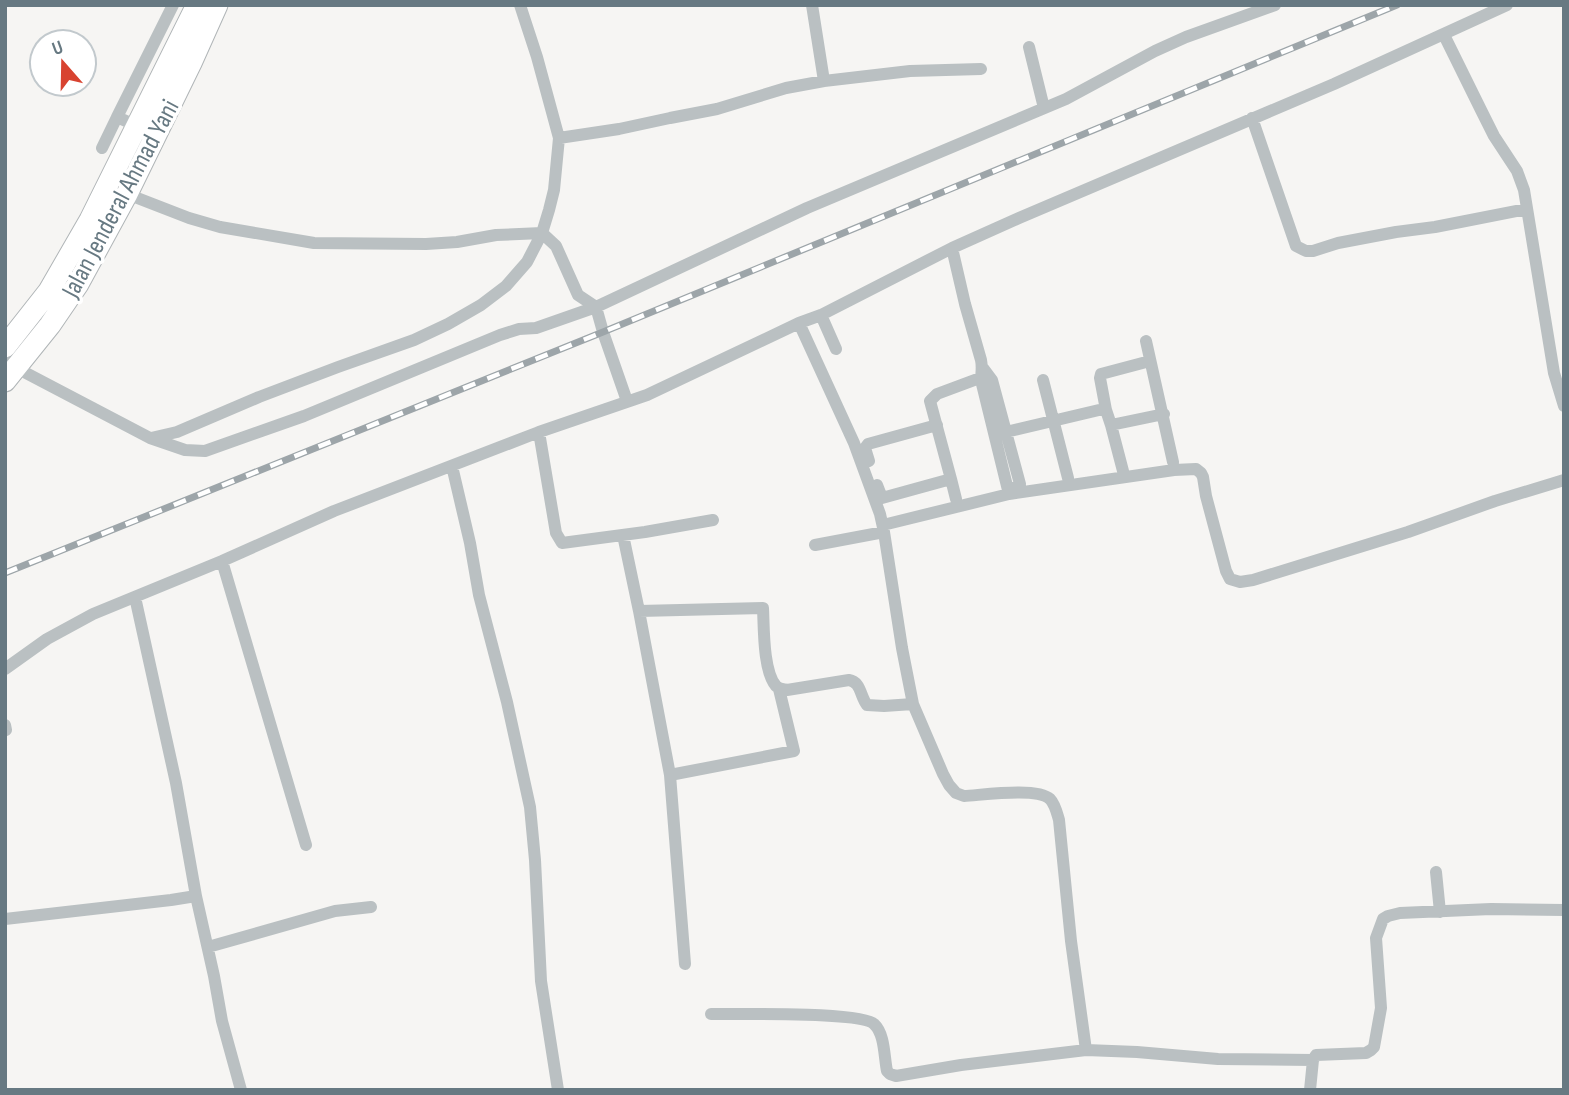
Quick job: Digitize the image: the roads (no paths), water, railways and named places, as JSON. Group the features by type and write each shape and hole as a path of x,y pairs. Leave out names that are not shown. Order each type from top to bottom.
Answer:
{"highway":[{"path":"5,347 48,291 90,220 197,5"},
{"name":"Jalan Jenderal Ahmad Yani","path":"9,370 66,304 127,194 217,5"}],"street":[{"path":"102,148 173,5"},
{"path":"150,438 177,432 272,392 414,341 481,305 506,286 527,262 542,233 554,190 559,138 520,5"},
{"path":"812,5 824,81"},
{"path":"9,370 150,438 186,450 205,451 304,416 500,335 519,329 536,328 596,307 807,208 1066,99 1176,42 1275,5"},
{"path":"5,668 47,639 93,614 334,511 539,432 647,395 821,315 952,248 1444,35 1507,5"},
{"path":"1444,35 1490,128 1517,171 1524,190 1554,373 1564,406"},
{"path":"155,41 175,52"},
{"path":"1029,47 1044,108"},
{"path":"559,138 619,130 717,110 786,88 824,81 910,71 981,69"},
{"path":"117,117 137,126"},
{"path":"1252,118 1296,246 1300,249 1313,250 1395,232 1527,209"},
{"path":"127,194 220,227 314,243 426,244 496,235 542,233 556,246 578,295 596,307 627,401"},
{"path":"952,248 1002,435 1106,410"},
{"path":"821,315 836,349"},
{"path":"799,323 854,443 884,529 913,704 943,774 956,793 964,796 1040,793 1050,799 1055,807 1059,820 1071,941 1086,1050"},
{"path":"1146,341 1173,462"},
{"path":"1123,471 1106,410 1101,374 1150,361"},
{"path":"956,499 930,404 937,394 984,373"},
{"path":"1043,380 1068,478"},
{"path":"1111,425 1164,414"},
{"path":"937,425 868,444 865,450 882,498 951,479"},
{"path":"539,432 556,533 562,543 713,520"},
{"path":"452,466 479,595 513,727 530,807 541,981 558,1090"},
{"path":"815,545 1009,494 1196,469 1203,477 1226,572 1230,579 1240,582 1396,536 1564,480"},
{"path":"623,535 670,775 685,964"},
{"path":"222,561 306,845"},
{"path":"135,597 176,783 222,1021 241,1090"},
{"path":"639,611 763,608 765,653 769,671 779,689 794,751 670,775"},
{"path":"779,689 849,680 857,684 867,705 913,704"},
{"path":"1436,872 1440,912"},
{"path":"5,919 196,896"},
{"path":"208,947 335,911 371,907"},
{"path":"1310,1090 1313,1059 1316,1055 1366,1053 1374,1046 1381,1008 1376,938 1383,919 1400,914 1491,909 1564,910"},
{"path":"711,1014 846,1016 872,1021 879,1029 887,1071 896,1076 1086,1050 1218,1059 1313,1059"}],"railway":[{"path":"5,573 603,332 1397,5"}]}
